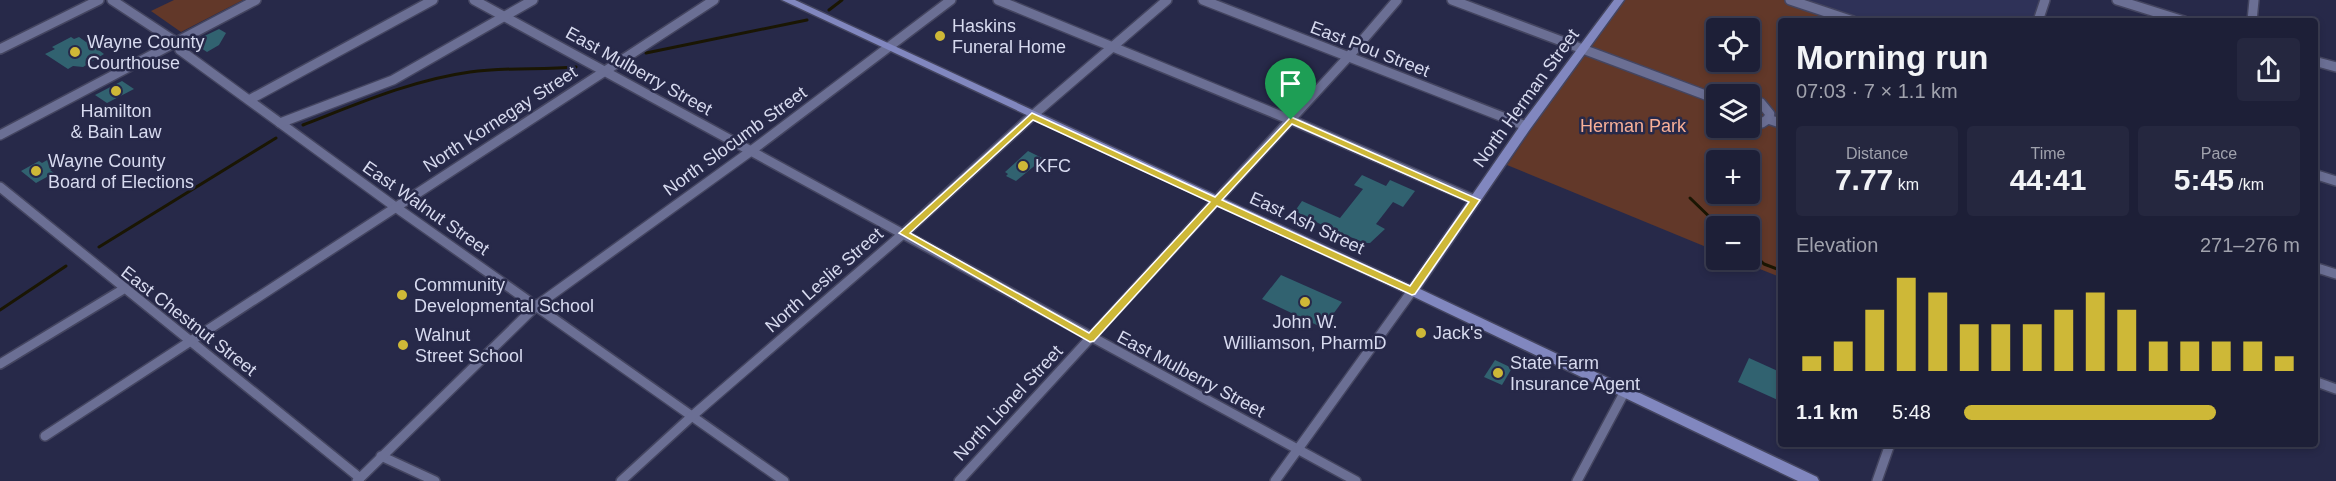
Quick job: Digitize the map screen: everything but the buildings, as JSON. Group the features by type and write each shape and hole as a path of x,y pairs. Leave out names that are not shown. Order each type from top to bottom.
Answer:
{"main road":[{"name":"East Ash Street","path":"787,0 1412,291 1812,481"},
{"name":"North Herman Street","path":"1412,291 1526,126 1619,0"}],"street":[{"path":"0,49 99,0"},
{"name":"East Walnut Street","path":"112,0 176,42 180,50 394,206 784,481"},
{"path":"0,135 256,0"},
{"path":"249,100 433,0"},
{"name":"East Mulberry Street","path":"474,0 904,233 1090,338 1356,481"},
{"path":"280,123 393,80 533,0"},
{"name":"North Kornegay Street","path":"45,436 394,206 714,0"},
{"name":"North Slocumb Street","path":"358,480 536,306 751,151 951,0"},
{"path":"998,0 1291,120 1475,200"},
{"name":"North Leslie Street","path":"621,481 691,417 904,233 1032,116 1167,0"},
{"name":"East Pou Street","path":"1203,0 1526,126"},
{"name":"North Lionel Street","path":"959,481 1291,120 1397,0"},
{"path":"1452,0 1706,95"},
{"path":"1790,0 1844,18"},
{"path":"2039,18 2045,0"},
{"path":"2117,0 2174,18"},
{"path":"2252,18 2254,0"},
{"path":"2318,62 2336,67"},
{"path":"1760,103 1766,106 1770,114 1768,119 1760,123"},
{"path":"1768,119 1778,122"},
{"path":"2318,175 2336,181"},
{"name":"East Chestnut Street","path":"0,187 122,290 190,341 358,480"},
{"path":"2318,268 2336,274"},
{"path":"0,364 122,290"},
{"name":"North Herman Street","path":"1275,481 1412,291"},
{"path":"2318,382 2336,389"},
{"path":"1577,481 1624,393"},
{"path":"1877,481 1889,447"},
{"path":"381,456 435,481"}],"shaded area":[{"path":"1790,0 2045,0 2039,18 1844,18"}],"green space":[{"path":"174,0 243,0 181,32 151,11"},
{"name":"Herman Park","path":"1619,0 1790,0 1844,18 1778,18 1778,276 1760,269 1760,216 1706,216 1706,247 1507,165"}],"waterway":[{"path":"829,10 842,0"},
{"path":"646,53 807,20"},
{"path":"303,125 385,94 448,76 496,70 576,67"},
{"path":"99,247 276,138"},
{"path":"1690,198 1709,216"},
{"path":"1760,260 1778,269"},
{"path":"0,310 66,266"}],"place":[{"name":"Haskins Funeral Home","path":"940,36"},
{"name":"Wayne County Courthouse","path":"75,52"},
{"name":"Hamilton & Bain Law","path":"116,91"},
{"name":"KFC","path":"1023,166"},
{"name":"Wayne County Board of Elections","path":"36,171"},
{"name":"Community Developmental School","path":"402,295"},
{"name":"John W. Williamson, PharmD","path":"1305,302"},
{"name":"Jack's","path":"1421,333"},
{"name":"Walnut Street School","path":"403,345"},
{"name":"State Farm Insurance Agent","path":"1498,373"}],"route":[{"path":"1291,120 1216,201 1163,260 1090,338 904,233 1032,116 1186,188 1216,201 1412,291 1475,200 1291,120"}]}
